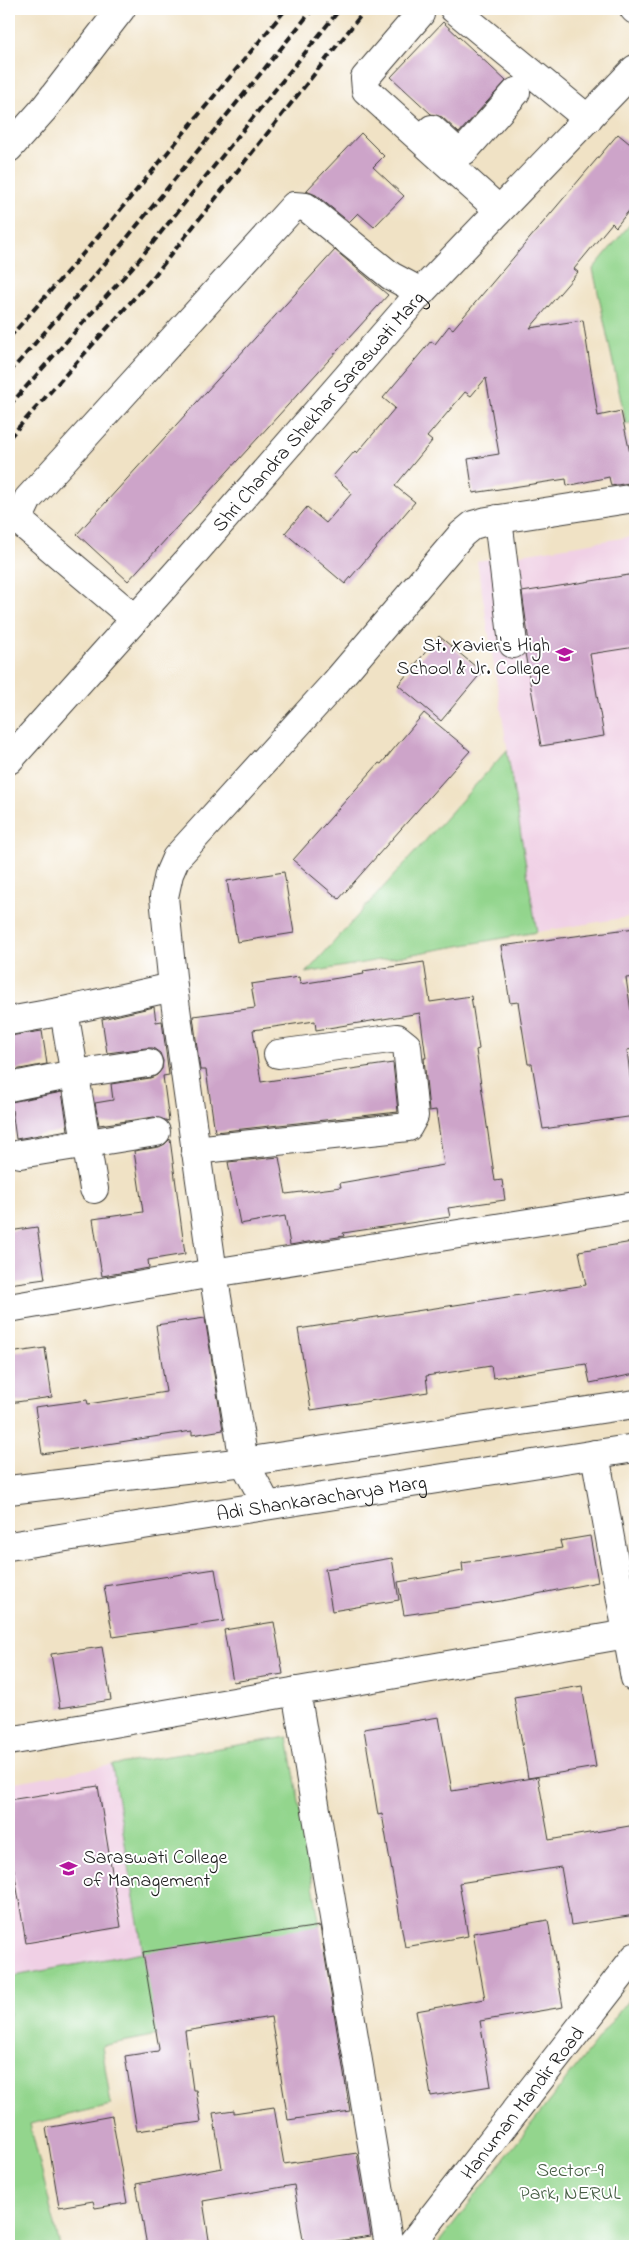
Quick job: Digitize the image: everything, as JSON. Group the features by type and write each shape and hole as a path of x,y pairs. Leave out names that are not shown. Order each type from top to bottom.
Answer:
{"street":[{"path":"9,148 43,110 121,9"},
{"path":"454,9 588,119"},
{"path":"420,14 365,78 366,90 499,210"},
{"name":"Shri Chandra Shekhar Saraswati Marg","path":"9,760 134,618 189,559 421,292 635,69"},
{"path":"369,74 456,151 464,151 516,92"},
{"path":"478,150 541,81"},
{"path":"134,618 18,520 28,498 294,206 306,207 391,276 421,292"},
{"path":"267,1505 244,1462 213,1273 173,987 164,897 169,874 176,858 335,683 462,534 473,525 498,519 635,498"},
{"path":"498,519 513,644"},
{"path":"9,1021 173,987"},
{"path":"64,1011 94,1189"},
{"path":"195,1150 408,1127 414,1116 407,1046 397,1038 278,1054"},
{"path":"9,1088 74,1074 148,1063"},
{"path":"20,1154 156,1132"},
{"path":"9,1308 213,1273 635,1206"},
{"path":"9,1490 244,1462 635,1404"},
{"name":"Adi Shankaracharya Marg","path":"9,1546 635,1448"},
{"path":"595,1454 635,1678"},
{"path":"9,1741 627,1634"},
{"path":"296,1691 389,2246"},
{"name":"Hanuman Mandir Road","path":"410,2246 635,1957"}],"shaded area":[{"name":"St. Xavier's High School & Jr. College","path":"635,536 635,916 537,932 477,561"},
{"name":"Saraswati College of Management","path":"112,1765 143,1952 9,1977 9,1783"}],"green space":[{"path":"635,218 635,422 626,424 593,269"},
{"path":"507,750 537,932 306,973"},
{"path":"288,1737 320,1926 157,2035 102,2046 111,2105 30,2124 60,2246 9,2246 9,1977 143,1952 112,1765"},
{"name":"Sector-9 Park, NERUL","path":"635,1988 635,2246 436,2246 626,2003"}],"building":[{"path":"443,22 506,81 459,133 442,117 431,114 391,77"},
{"path":"361,133 384,156 373,167 404,196 374,227 358,213 349,222 316,195 306,191"},
{"path":"618,134 635,148 635,203 616,227 612,223 574,269 578,272 530,328 583,320 598,416 621,411 631,458 635,457 635,482 611,486 609,477 567,486 566,479 473,493 468,459 499,454 486,378 471,396 465,392 427,437 432,441 395,486 415,502 345,584 285,533 307,507 326,523 352,493 333,476 355,451 357,453 395,408 383,398 431,341 435,344 449,326 453,329"},
{"path":"335,250 388,295 128,581 77,534"},
{"name":"St. Xavier's High School & Jr. College","path":"635,574 635,647 590,654 604,736 541,746 525,653 529,642 522,592"},
{"path":"439,636 482,672 441,721 398,685"},
{"path":"424,713 470,751 339,899 293,860 379,763 381,764"},
{"path":"284,872 294,933 237,942 227,881"},
{"path":"635,928 635,977 626,978 635,1038 635,1049 627,1050 635,1116 543,1129 532,1064 528,1064 518,1002 510,1003 501,946"},
{"path":"424,962 430,1002 471,996 479,1049 476,1050 495,1181 502,1180 505,1200 448,1208 450,1217 343,1233 344,1236 290,1245 285,1216 240,1224 228,1162 279,1157 286,1194 341,1187 340,1183 444,1165 436,1110 429,1111 424,1058 426,1058 420,1013 316,1030 315,1021 253,1030 261,1082 393,1063 398,1112 215,1132 206,1070 200,1070 193,1016 255,1008 251,984 299,977 300,984 364,974 363,971"},
{"path":"154,1007 156,1022 162,1021 169,1075 163,1076 169,1121 154,1117 99,1125 95,1103 113,1100 111,1084 150,1078 157,1075 162,1069 163,1061 160,1053 153,1048 107,1053 102,1019"},
{"path":"42,1031 47,1064 9,1071 9,1036"},
{"path":"62,1092 68,1130 16,1139 11,1102"},
{"path":"170,1139 185,1254 148,1260 149,1268 102,1276 93,1219 143,1212 134,1151 159,1147"},
{"path":"37,1227 45,1279 9,1284 9,1231"},
{"path":"632,1242 635,1261 635,1374 590,1383 586,1364 493,1378 491,1366 426,1376 428,1392 311,1410 298,1329 586,1285 579,1251"},
{"path":"205,1318 223,1430 192,1435 192,1431 42,1454 35,1407 87,1400 88,1404 166,1392 156,1325"},
{"path":"45,1348 52,1397 9,1403 9,1353"},
{"path":"590,1536 598,1582 501,1601 404,1615 398,1582 463,1571 462,1563 562,1548 560,1541"},
{"path":"392,1558 399,1600 332,1611 325,1569"},
{"path":"215,1569 224,1621 113,1637 104,1586"},
{"path":"274,1622 283,1674 233,1682 224,1630"},
{"path":"102,1647 111,1700 60,1708 51,1654"},
{"path":"582,1686 596,1767 528,1778 514,1697"},
{"path":"439,1717 452,1791 538,1777 549,1840 635,1825 635,1915 571,1925 561,1867 459,1883 468,1936 405,1947 382,1814 378,1815 364,1729"},
{"path":"98,1786 121,1927 26,1943 9,1840 9,1800"},
{"path":"548,1920 563,2007 480,2021 491,2086 431,2096 416,2011 485,1999 473,1933"},
{"path":"320,1926 350,2111 288,2120 271,2017 185,2031 193,2090 196,2090 201,2122 137,2131 125,2056 158,2051 159,2049 143,1952"},
{"path":"274,2107 284,2164 357,2153 371,2236 304,2246 294,2185 203,2201 210,2246 147,2246 136,2184 222,2168 213,2113 234,2110 234,2113"},
{"path":"112,2116 127,2203 95,2208 93,2201 59,2207 46,2128"}],"railway":[{"path":"9,338 102,232 286,9"},
{"path":"9,373 122,244 313,9"},
{"path":"9,406 138,261 340,9"},
{"path":"9,438 154,276 366,9"}],"place":[{"name":"St. Xavier's High School & Jr. College","path":"564,655"},
{"name":"Saraswati College of Management","path":"69,1868"}]}
